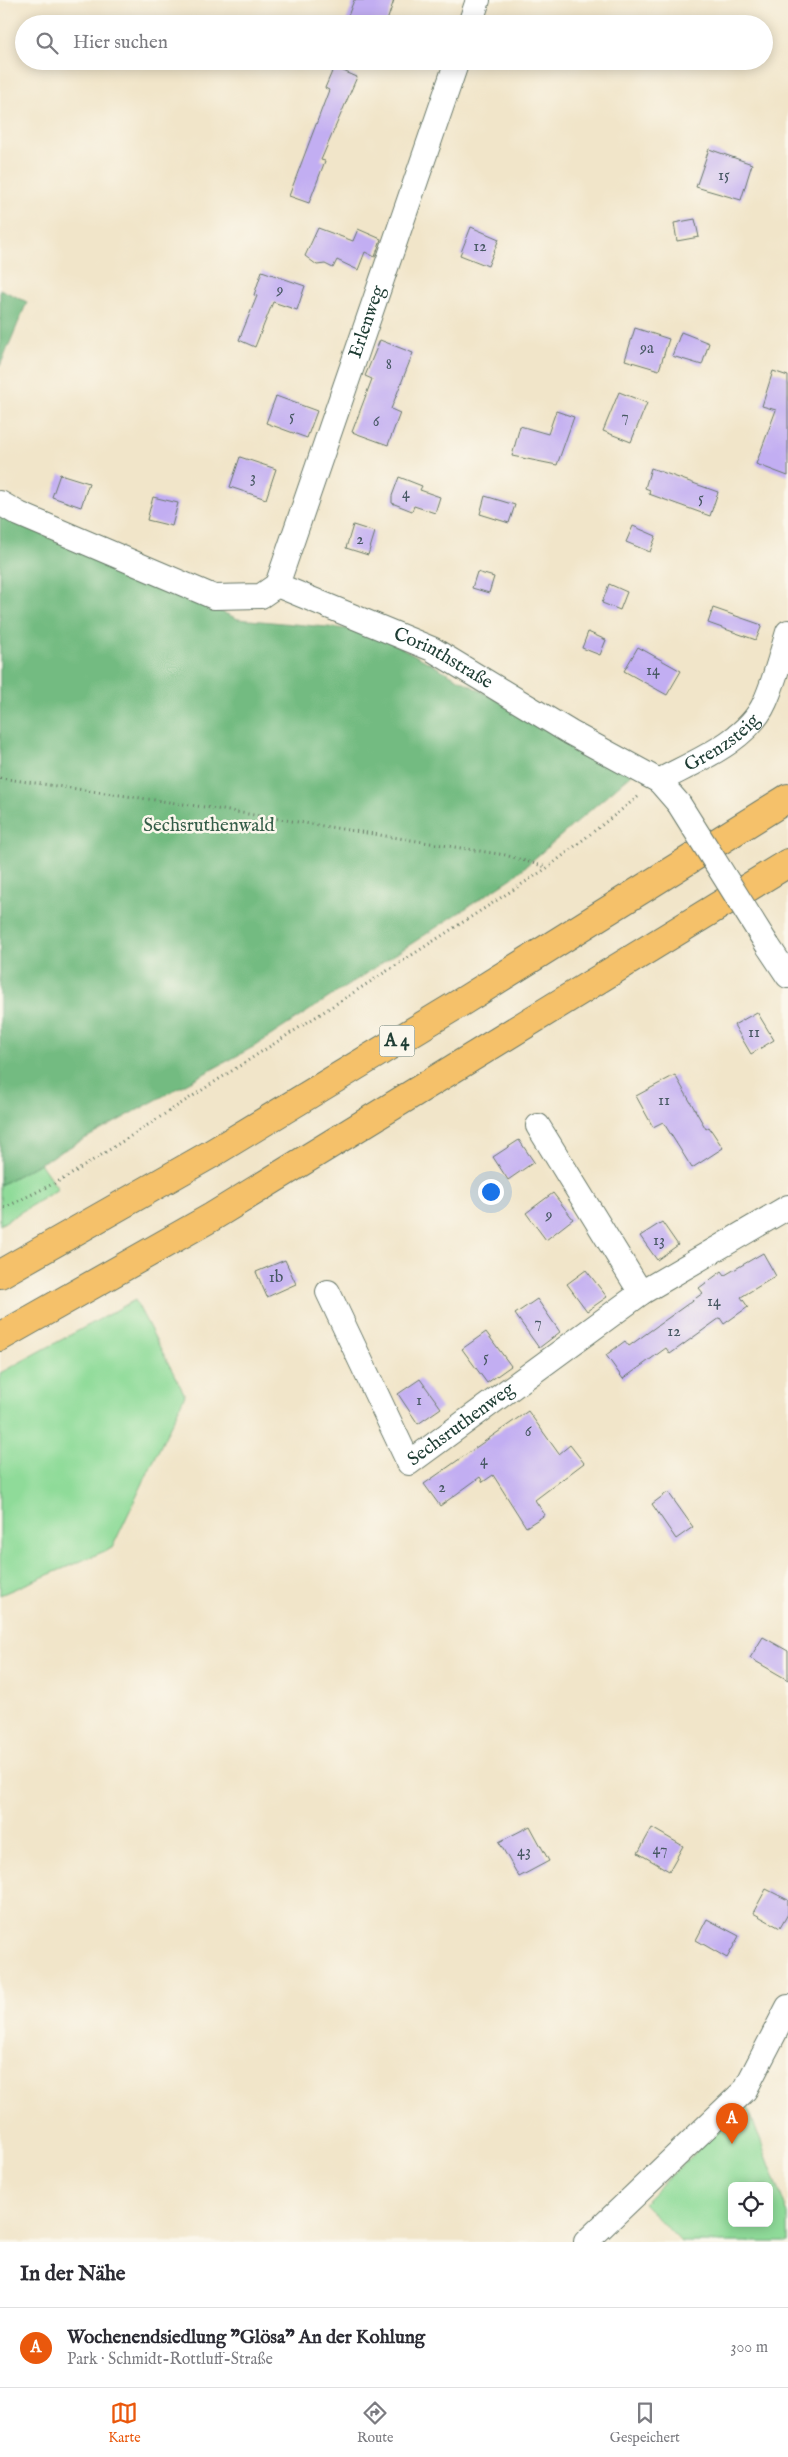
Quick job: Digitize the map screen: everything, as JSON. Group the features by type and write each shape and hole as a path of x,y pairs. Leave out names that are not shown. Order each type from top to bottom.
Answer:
{"highway":[{"name":"A 4","path":"0,1274 211,1154 469,998 788,798"},
{"path":"0,1337 212,1217 788,863"}],"street":[{"path":"473,15 478,0"},
{"name":"Erlenweg","path":"277,585 454,70"},
{"path":"0,503 19,514 214,596 262,596 277,585"},
{"name":"Corinthstraße","path":"277,585 432,649 570,733 659,781 679,804 768,946 786,967"},
{"name":"Grenzsteig","path":"659,781 717,750 743,731 765,703 788,632"},
{"path":"538,1126 641,1293"},
{"name":"Sechsruthenweg","path":"328,1292 409,1463 641,1293 788,1207"},
{"path":"586,2242 745,2090 788,2007"}],"path":[{"path":"0,778 204,806 486,852 546,868"},
{"path":"0,1210 67,1177 546,868 659,781"}],"green space":[{"path":"0,289 27,302 0,366"},
{"name":"Sechsruthenwald","path":"0,515 238,619 371,631 632,774 512,878 255,1046 0,1185"},
{"path":"40,1163 58,1189 0,1225 0,1185"},
{"path":"135,1300 185,1395 112,1548 0,1595 0,1373"},
{"path":"746,2102 788,2214 788,2242 681,2242 643,2203"}],"building":[{"path":"354,0 394,0 389,15 348,15"},
{"path":"333,70 341,70 357,77 321,160 325,161 309,203 289,196 329,90 325,88"},
{"path":"709,149 752,164 741,200 696,187"},
{"path":"695,219 699,237 677,241 674,223"},
{"path":"471,227 499,239 488,266 460,255"},
{"path":"318,228 353,241 358,229 381,239 375,257 365,252 358,270 337,260 333,268 325,264 317,265 305,256"},
{"path":"262,271 305,286 297,310 273,302 255,347 239,340 257,296 254,295"},
{"path":"635,328 669,339 659,370 625,360"},
{"path":"681,332 709,343 702,365 672,356"},
{"path":"380,340 413,353 391,409 400,413 388,445 352,432 372,379 365,376"},
{"path":"773,371 788,376 788,476 756,464 776,410 762,406"},
{"path":"619,392 647,403 631,442 603,431"},
{"path":"276,396 317,411 307,438 266,423"},
{"path":"556,411 574,417 557,465 512,456 520,426 548,434"},
{"path":"240,457 276,469 266,499 230,487"},
{"path":"651,468 718,492 710,516 649,494 650,490 645,488"},
{"path":"60,474 89,483 81,507 52,497"},
{"path":"399,477 422,486 420,490 440,497 435,513 414,506 412,511 392,503 392,496"},
{"path":"485,496 515,505 509,523 480,514"},
{"path":"153,497 178,503 172,526 147,520"},
{"path":"353,525 375,532 368,555 346,548"},
{"path":"633,526 656,536 650,552 626,542"},
{"path":"477,572 494,577 489,593 472,588"},
{"path":"609,584 627,592 620,610 602,603"},
{"path":"713,608 762,625 756,640 708,623"},
{"path":"588,632 606,640 600,655 582,648"},
{"path":"638,647 681,671 667,695 624,671"},
{"path":"757,1012 774,1040 751,1054 734,1025"},
{"path":"675,1075 706,1129 709,1127 723,1148 692,1168 663,1122 653,1127 636,1096"},
{"path":"519,1140 534,1162 508,1180 493,1157"},
{"path":"553,1193 573,1219 546,1240 526,1213"},
{"path":"662,1222 678,1245 657,1260 640,1236"},
{"path":"763,1253 776,1276 741,1297 748,1307 724,1324 720,1318 670,1354 666,1348 623,1379 606,1355 625,1341 629,1346 703,1293 699,1288 722,1271 725,1275"},
{"path":"285,1260 296,1284 267,1297 256,1272"},
{"path":"586,1270 607,1297 587,1311 567,1284"},
{"path":"537,1299 560,1332 539,1348 515,1314"},
{"path":"486,1332 511,1366 487,1383 462,1349"},
{"path":"420,1379 441,1408 418,1424 398,1394"},
{"path":"528,1411 559,1454 570,1445 584,1463 535,1500 545,1515 526,1527 493,1475 483,1482 480,1477 440,1506 424,1484"},
{"path":"668,1492 693,1527 676,1539 652,1504"},
{"path":"763,1637 788,1651 788,1680 750,1658"},
{"path":"530,1826 549,1861 519,1877 499,1842"},
{"path":"652,1828 683,1846 669,1871 638,1853"},
{"path":"766,1889 788,1900 788,1914 780,1928 753,1913"},
{"path":"707,1919 739,1936 727,1958 696,1940"}],"place":[{"name":"Wochenendsiedlung \"Glösa\" An der Kohlung","path":"732,2144"}]}
